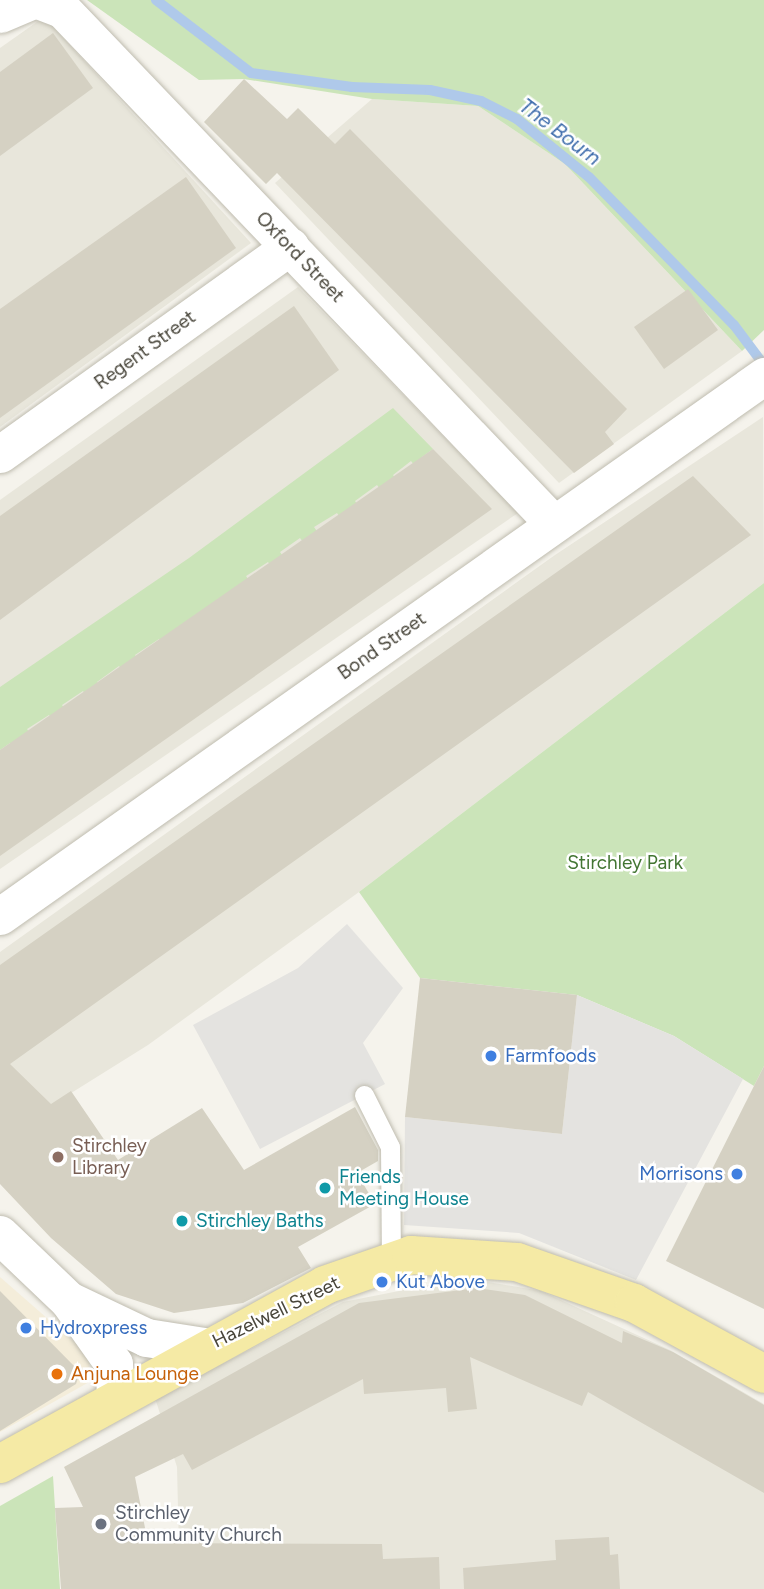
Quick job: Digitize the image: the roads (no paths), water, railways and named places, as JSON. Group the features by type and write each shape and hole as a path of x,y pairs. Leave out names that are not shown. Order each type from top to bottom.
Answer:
{"main road":[{"name":"Hazelwell Street","path":"0,1464 116,1395 325,1285 391,1262 421,1255 517,1262 634,1303 764,1374"}],"street":[{"name":"Oxford Street","path":"0,14 36,0 62,9 554,524"},
{"name":"Regent Street","path":"0,454 290,246"},
{"name":"Bond Street","path":"0,916 755,383"},
{"path":"0,1235 69,1301 114,1364 116,1395"},
{"path":"69,1301 147,1338 204,1347"}],"lane":[{"path":"364,1095 390,1147 391,1262"}],"waterway":[{"name":"The Bourn","path":"156,0 251,73 352,87 430,90 481,101 517,119 589,177 734,325 764,365"}],"place":[{"name":"Farmfoods","path":"491,1056"},
{"name":"Stirchley Library","path":"58,1157"},
{"name":"Morrisons","path":"737,1174"},
{"name":"Friends Meeting House","path":"325,1188"},
{"name":"Stirchley Baths","path":"182,1221"},
{"name":"Kut Above","path":"382,1282"},
{"name":"Hydroxpress","path":"26,1328"},
{"name":"Anjuna Lounge","path":"57,1374"},
{"name":"Stirchley Community Church","path":"101,1524"}],"park label":[{"name":"Stirchley Park","path":"625,863"}]}
